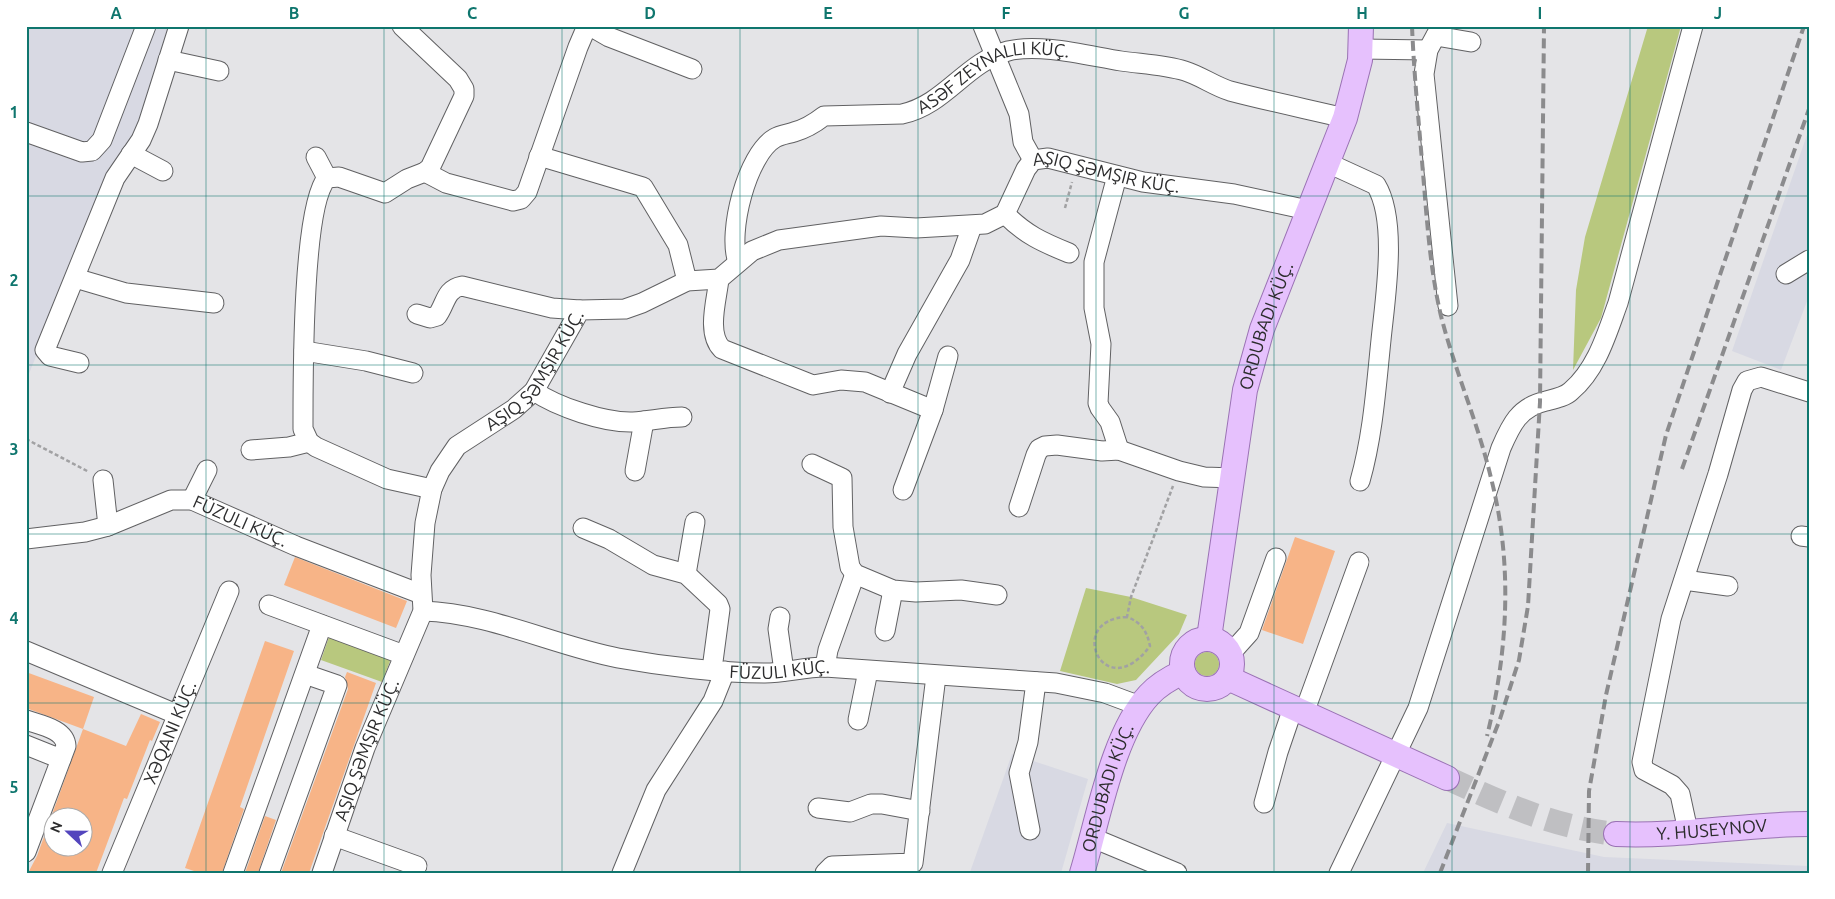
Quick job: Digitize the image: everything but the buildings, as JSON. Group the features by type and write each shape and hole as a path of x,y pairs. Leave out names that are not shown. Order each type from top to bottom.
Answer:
{"main road":[{"name":"ORDUBADI KÜÇ.","path":"1210,638 1246,390 1253,358 1308,210 1345,118 1355,82 1361,38"},
{"path":"1210,638 1226,646 1231,653 1232,670 1222,685 1204,689 1195,686 1183,672 1183,655 1187,648 1201,639 1210,638"},
{"name":"ORDUBADI KÜÇ.","path":"1082,873 1117,753 1127,729 1140,706 1165,680 1183,672"},
{"path":"1228,678 1447,778"},
{"name":"Y. HUSEYNOV","path":"1616,834 1649,836 1688,831 1809,824"}],"street":[{"path":"26,132 82,152 92,150 102,140 146,26"},
{"path":"79,363 50,356 45,350 115,178 148,124 179,26"},
{"path":"327,178 339,177 386,194 407,179 425,172 436,160 459,110 464,96 464,89 458,78 402,26"},
{"path":"425,172 446,183 514,201 521,199 527,192 578,47 589,26 609,37 692,69"},
{"path":"983,26 1019,114 1023,142 1033,160"},
{"path":"1339,873 1424,692 1501,448 1510,428 1516,416 1529,406 1569,393 1581,382 1596,358 1618,303 1693,26"},
{"path":"1361,38 1435,38 1471,42"},
{"path":"1435,38 1424,74 1448,306"},
{"path":"738,262 734,242 742,193 757,159 776,138 808,126 824,116 915,112 930,104 970,71 996,56 1014,50 1049,51 1173,68 1195,75 1231,91 1345,118"},
{"path":"168,60 220,71"},
{"path":"131,154 163,171"},
{"path":"316,156 327,178"},
{"path":"539,156 643,187 678,245 687,281"},
{"path":"417,314 430,318 437,316 448,293 453,288 462,286 552,308 580,310 625,309 642,303 687,281 719,279 752,250 779,240 881,226 916,228 972,226 997,219 1004,214 1026,169 1033,160 1048,158 1117,176 1169,186 1243,196 1308,210"},
{"path":"1328,163 1376,185 1383,202 1387,230 1388,259 1373,415 1369,449 1360,481"},
{"path":"1117,176 1094,262 1094,308 1101,344 1098,403 1110,422 1119,450"},
{"path":"327,178 321,187 307,277 303,429 309,442 316,448 387,478 432,489"},
{"path":"1004,214 1022,231 1035,239 1069,253"},
{"path":"890,392 907,354 960,260 972,226"},
{"path":"1786,274 1809,260"},
{"path":"74,278 126,293 214,303"},
{"path":"719,279 713,333 716,343 722,349 814,385 841,380 865,382 933,410"},
{"path":"322,873 365,748 404,654 422,602 424,524 432,489 443,465 457,446 514,409 534,391 580,310"},
{"path":"304,351 366,361 414,373"},
{"path":"903,490 933,410 948,356"},
{"path":"1688,831 1680,794 1672,785 1644,770 1642,762 1664,646 1718,474 1742,390 1747,381 1761,376 1809,392"},
{"path":"534,391 554,403 605,419 631,422 662,417 682,417"},
{"path":"635,471 644,421"},
{"path":"251,450 289,447 309,442"},
{"path":"1019,507 1036,455 1044,446 1057,445 1102,451 1119,450 1179,471 1204,477 1234,478"},
{"path":"812,464 842,478 843,528 850,567 855,574 893,590 916,592 961,590 997,595"},
{"path":"192,500 207,470"},
{"path":"103,480 108,526"},
{"name":"FÜZULI KÜÇ.","path":"26,539 84,532 108,526 179,498 192,500 422,602 453,613 619,658 718,670 763,673 798,668 825,667 1056,683 1105,693 1140,706"},
{"path":"686,574 695,522"},
{"path":"583,528 609,539 653,565 686,574 714,600 720,609 718,670 713,701 656,790 622,873"},
{"path":"1231,653 1249,633 1276,558"},
{"path":"1264,803 1278,752 1299,711 1359,562"},
{"path":"825,667 828,650 855,574"},
{"path":"1684,580 1728,586"},
{"name":"XƏQANI KÜÇ.","path":"112,873 176,714 229,590"},
{"path":"885,631 893,590"},
{"path":"268,605 404,654"},
{"path":"780,617 778,629 784,671"},
{"path":"233,873 322,625"},
{"path":"26,651 176,714"},
{"path":"858,720 868,671"},
{"path":"269,873 337,685 305,674"},
{"path":"825,873 832,866 913,863 936,676"},
{"path":"1030,830 1019,773 1028,742 1036,682"},
{"path":"26,720 61,734 66,746 26,852"},
{"path":"26,745 61,759"},
{"path":"818,808 850,812 871,804 882,804 920,811"},
{"path":"334,836 417,866"},
{"path":"1093,838 1177,873"}],"path":[{"path":"1065,208 1077,166"},
{"path":"26,439 103,480"},
{"path":"1127,617 1131,597 1179,471"},
{"path":"1127,617 1140,624 1148,634 1150,646 1140,660 1129,666 1110,667 1101,662 1096,655 1094,644 1097,632 1104,622 1114,618 1127,617"}],"shaded area":[{"path":"26,26 171,26 130,145 111,173 26,381"},
{"path":"1809,129 1809,296 1781,370 1732,351"},
{"path":"1012,754 1088,779 1061,873 970,872"},
{"path":"1447,823 1604,857 1809,866 1809,873 1423,873"}],"green space":[{"path":"1648,26 1681,26 1601,318 1573,370 1576,290 1585,237"},
{"path":"1086,588 1131,597 1187,615 1179,634 1136,680 1117,684 1060,671"},
{"path":"330,634 392,656 382,682 321,660"},
{"path":"1207,652 1215,656 1219,664 1215,672 1207,676 1199,672 1195,664 1199,656"}],"tunnel":[{"path":"1447,778 1509,805 1550,820 1593,831 1616,834"}],"railway":[{"path":"1412,26 1429,245 1434,281 1441,316 1453,357 1486,458 1498,510 1503,543 1505,575 1503,640 1500,672 1487,736"},
{"path":"1440,873 1500,719 1519,660 1528,606 1540,402 1544,26"},
{"path":"1588,873 1589,791 1606,695 1666,435 1804,26"},
{"path":"1682,469 1809,109"}]}
